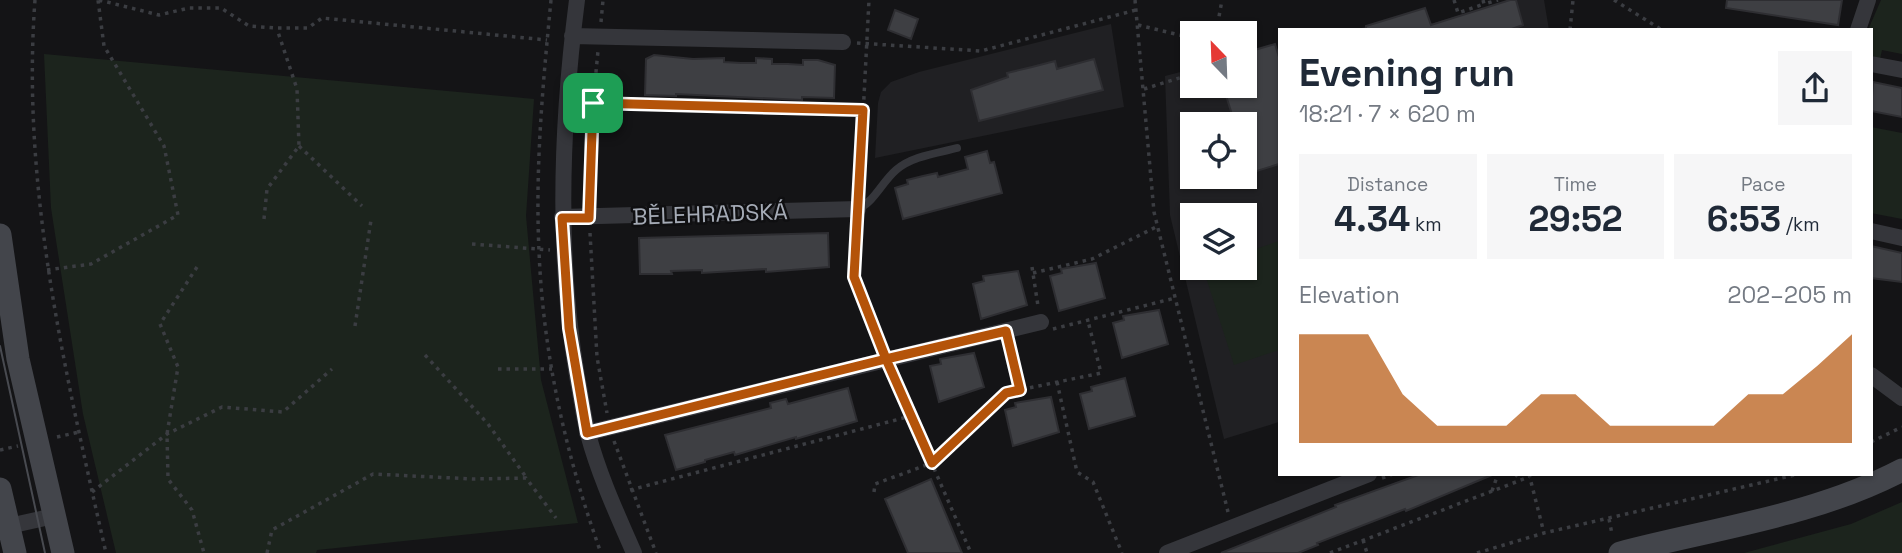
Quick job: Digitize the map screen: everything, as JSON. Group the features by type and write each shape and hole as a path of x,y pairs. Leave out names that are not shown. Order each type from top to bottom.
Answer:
{"street":[{"path":"577,0 572,36 562,218 569,328 587,433 607,490 634,553"},
{"path":"1859,28 1868,0"},
{"path":"572,36 843,42"},
{"path":"1873,64 1902,70"},
{"name":"BĚLEHRADSKÁ","path":"562,218 858,209"},
{"path":"1873,231 1902,238"},
{"path":"0,235 18,359 62,553"},
{"path":"587,433 1041,322"},
{"path":"1873,376 1902,398"},
{"path":"1616,543 1777,517 1870,487 1902,470"},
{"path":"1167,553 1364,476"},
{"path":"0,489 15,553"},
{"path":"9,526 54,516"}],"lane":[{"path":"858,209 866,205 907,162 957,148"}],"path":[{"path":"35,0 31,48 37,178 47,270 106,553"},
{"path":"47,270 91,264 178,215 164,146 104,46 99,0 159,15 189,8 221,8 249,26 308,27 322,18 547,40"},
{"path":"603,0 593,103 589,218 597,357 611,427 630,489 656,553"},
{"path":"869,0 854,277 886,359 971,553"},
{"path":"1135,0 1158,226 1233,527"},
{"path":"1218,21 1222,0"},
{"path":"1454,0 1458,13 1483,2 1498,0"},
{"path":"1570,28 1573,0"},
{"path":"1614,0 1659,28"},
{"path":"867,44 981,51 1136,10"},
{"path":"1138,25 1180,35"},
{"path":"264,219 267,189 299,146 297,89 276,28"},
{"path":"1143,89 1180,78"},
{"path":"593,103 863,110"},
{"path":"299,146 362,206"},
{"path":"355,326 371,220"},
{"path":"1033,273 1092,259 1158,226"},
{"path":"472,244 538,251"},
{"path":"197,267 160,324 178,367 167,434 168,479 192,510 204,553"},
{"path":"1032,267 1041,322 1048,330 1175,298"},
{"path":"874,492 875,484 932,463 1006,393 1101,373 1088,321"},
{"path":"1006,331 1020,390"},
{"path":"425,355 488,424 556,518"},
{"path":"92,492 167,434 222,407 283,412 332,369"},
{"path":"498,369 552,369"},
{"path":"1057,382 1077,472 1093,482 1122,553"},
{"path":"630,489 911,416"},
{"path":"1873,441 1902,427"},
{"path":"267,553 272,530 373,474 473,479 526,478"},
{"path":"1492,491 1498,476"},
{"path":"1517,476 1521,480"},
{"path":"1330,553 1529,476 1544,533"},
{"path":"1767,476 1768,481"},
{"path":"1477,553 1544,533 1790,476"},
{"path":"1609,518 1616,543"},
{"path":"1363,540 1367,553"}],"shaded area":[{"path":"1510,0 1544,0 1549,28 1361,28 1425,8 1431,24"},
{"path":"1881,0 1902,0 1902,54 1882,50 1879,63 1875,61 1873,28 1869,28"},
{"path":"1111,24 1124,107 875,158 878,103 881,92 891,82 919,72"},
{"path":"1275,44 1278,51 1278,422 1224,439 1186,280 1257,280 1257,203 1180,203 1180,256 1170,215 1165,76 1180,72 1180,98 1257,98 1257,49"},
{"path":"44,54 534,99 526,216 541,380 578,523 317,550 316,553 116,553 83,414 51,208"},
{"path":"1873,127 1902,133 1902,219 1873,213"},
{"path":"1278,241 1278,350 1234,365 1207,280 1257,280 1257,249"},
{"path":"1902,502 1902,553 1744,553 1851,524"}],"building":[{"path":"1516,0 1523,25 1515,28 1366,28 1425,8 1431,25"},
{"path":"1727,0 1842,0 1838,25 1726,8"},
{"path":"895,10 918,19 911,39 888,30"},
{"path":"1275,44 1278,54 1278,164 1257,171 1257,112 1231,112 1227,98 1257,98 1257,49"},
{"path":"654,55 693,59 724,58 724,62 741,63 756,63 756,58 772,59 772,64 803,65 803,60 818,60 835,65 834,98 802,97 802,100 645,95 646,59"},
{"path":"1094,59 1103,90 979,121 971,90 1008,77 1007,73 1055,61 1057,69"},
{"path":"1873,82 1902,88 1902,117 1873,111"},
{"path":"987,151 990,163 994,162 1002,193 903,219 895,188 908,184 907,180 937,173 938,177 968,169 965,157"},
{"path":"828,233 829,267 766,272 766,269 702,273 702,270 640,274 639,238"},
{"path":"1873,246 1902,253 1902,282 1873,278"},
{"path":"1096,263 1105,298 1059,311 1050,276 1062,273 1061,269"},
{"path":"1018,271 1027,305 981,319 973,284 984,281 983,276"},
{"path":"1159,310 1168,344 1122,358 1113,323 1124,320 1123,316"},
{"path":"974,353 984,387 939,402 930,366 941,364 940,359"},
{"path":"1125,378 1135,416 1089,429 1080,394 1092,391 1091,387"},
{"path":"848,388 857,421 735,455 734,452 676,470 665,435 771,408 770,403 786,399 788,404"},
{"path":"1051,397 1059,432 1013,446 1005,410 1016,407 1015,403"},
{"path":"1415,476 1490,476 1406,511 1405,509 1317,543 1318,545 1298,553 1221,553 1336,507 1335,505"},
{"path":"931,479 962,553 908,553 885,499"}],"tram line":[{"path":"0,346 45,553"}],"route":[{"path":"593,103 589,218 562,218 569,328 587,433 886,359 932,463 1006,393 1020,390 1006,331 886,359 854,277 863,110 593,103"}]}
